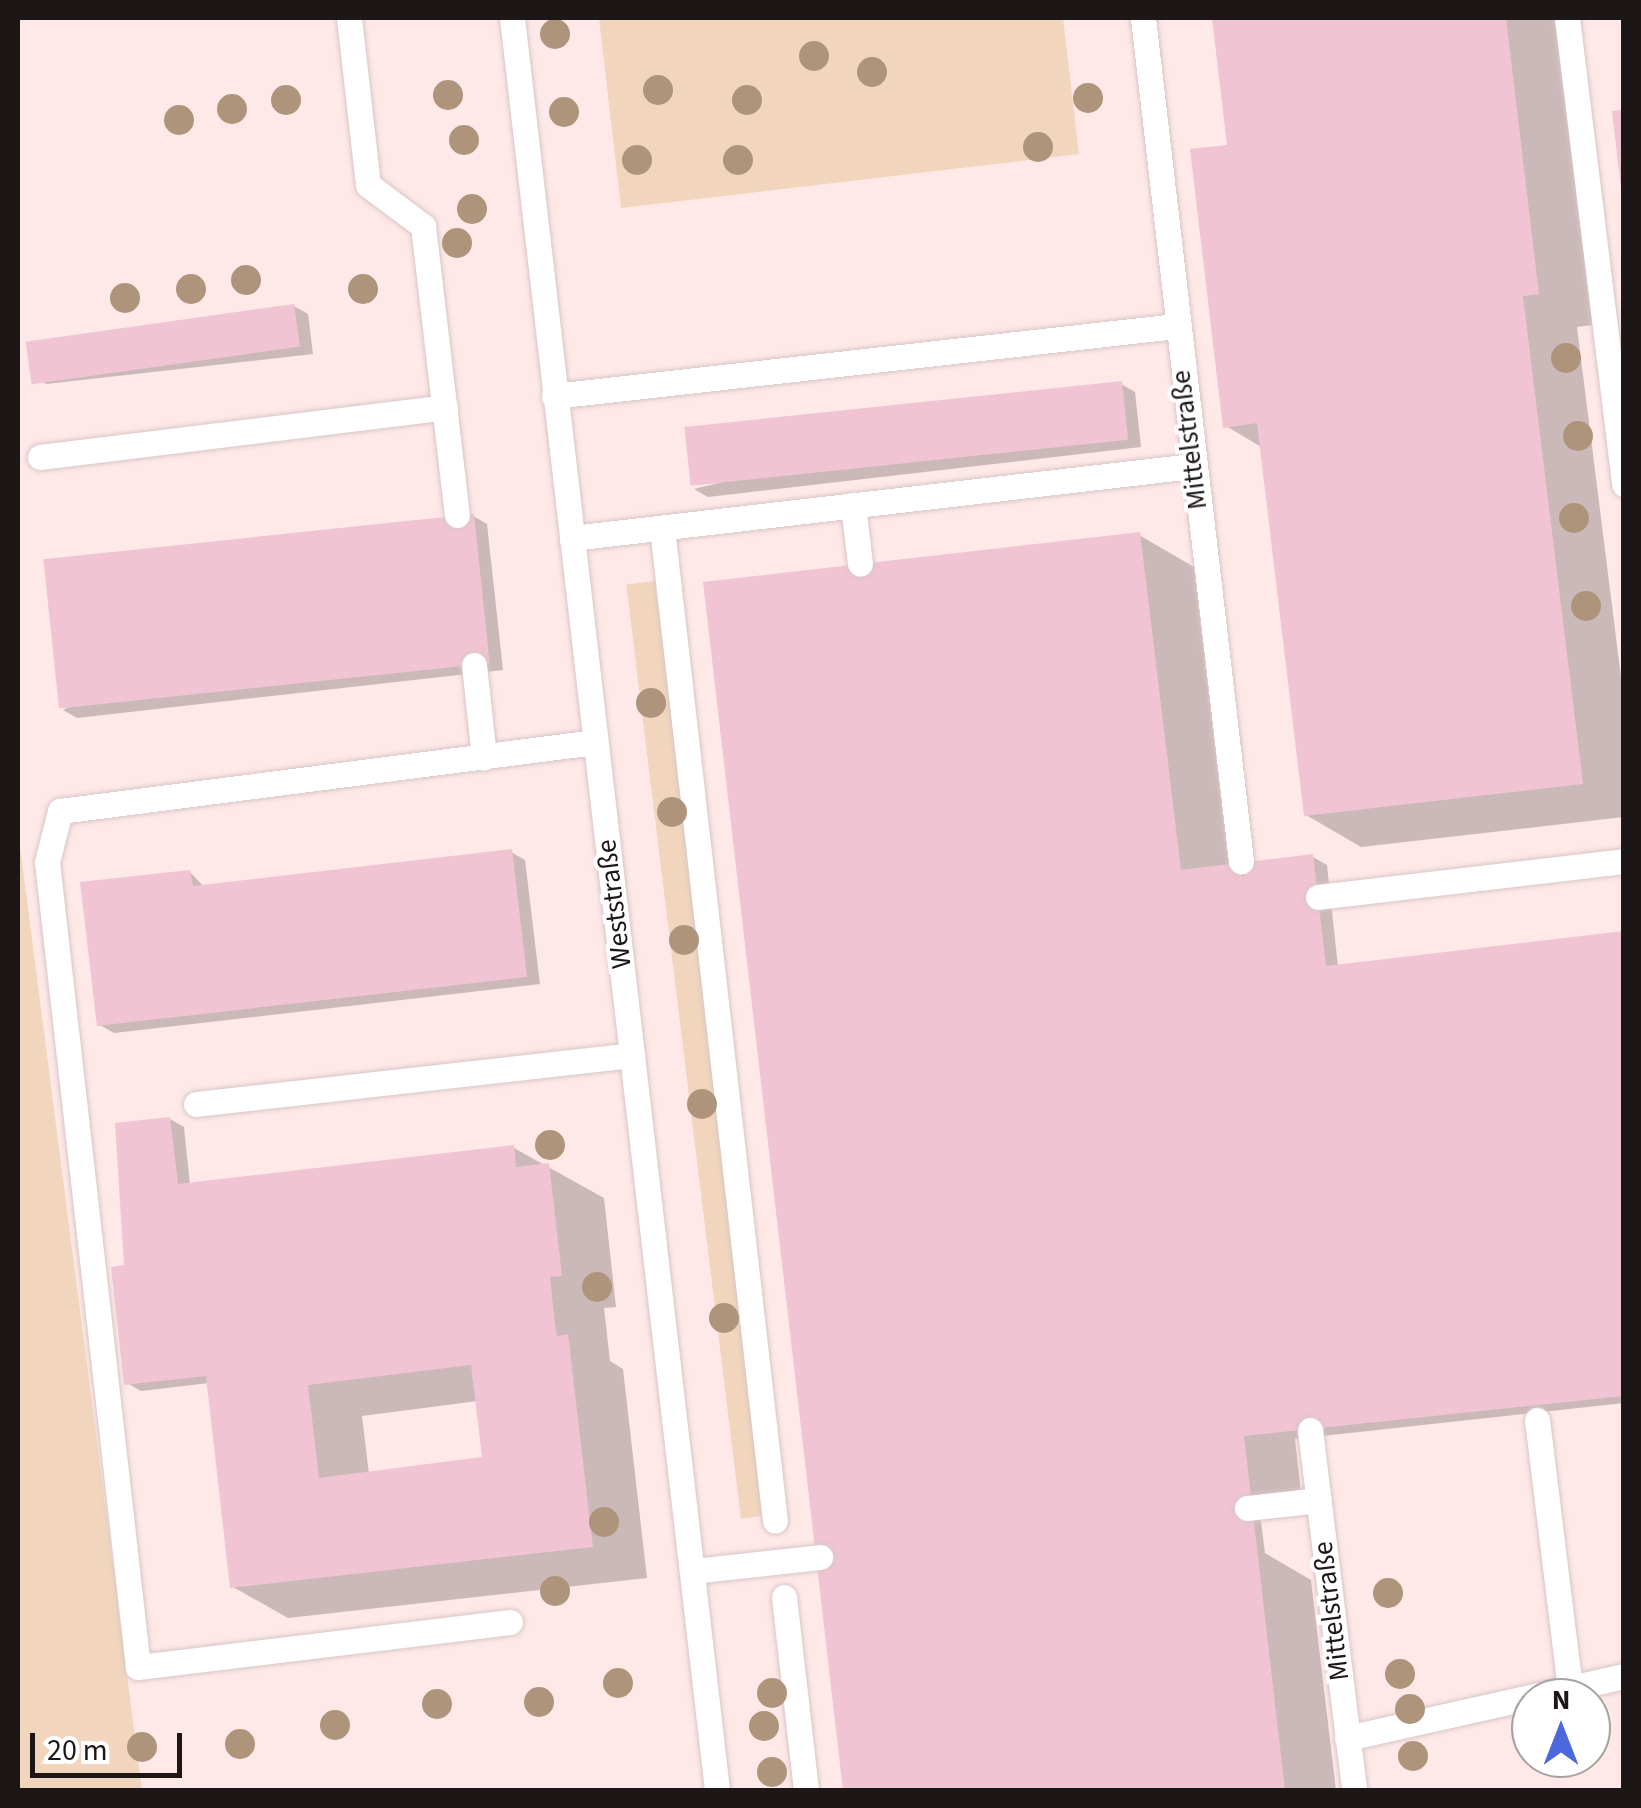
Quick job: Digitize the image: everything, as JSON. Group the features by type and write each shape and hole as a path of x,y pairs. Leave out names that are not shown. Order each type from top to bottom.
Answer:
{"lane":[{"path":"349,18 368,185 422,226 457,516"},
{"name":"Weststraße","path":"512,18 718,1790"},
{"name":"Mittelstraße","path":"1143,18 1192,466 1242,861"},
{"path":"1567,18 1624,484"},
{"path":"554,396 1176,326"},
{"path":"40,457 445,408"},
{"path":"572,538 1192,466"},
{"path":"853,505 860,564"},
{"path":"662,528 775,1522"},
{"path":"474,665 484,756"},
{"path":"510,1622 138,1667 47,862 60,812 595,742"},
{"path":"1318,896 1624,861"},
{"path":"196,1104 632,1055"},
{"path":"1538,1420 1569,1678"},
{"name":"Mittelstraße","path":"1310,1430 1354,1790"},
{"path":"1247,1508 1319,1500"},
{"path":"692,1571 820,1557"},
{"path":"784,1597 806,1790"},
{"path":"1347,1738 1511,1701"}],"shaded area":[{"path":"18,18 1623,18 1623,1790 142,1790 18,830"},
{"path":"599,18 1063,18 1079,154 621,208"},
{"path":"655,581 770,1515 741,1519 626,585"},
{"path":"18,830 142,1790 18,1790"}],"building":[{"path":"1212,18 1506,18 1539,294 1523,296 1583,784 1304,816 1257,423 1223,428 1190,149 1227,145"},
{"path":"1624,110 1624,187 1621,188 1612,111"},
{"path":"294,304 300,347 32,384 26,342"},
{"path":"1122,381 1128,440 691,486 684,427"},
{"path":"474,514 490,663 59,708 43,559"},
{"path":"1140,532 1181,870 1313,854 1326,966 1624,931 1624,1396 1244,1436 1285,1790 843,1790 703,582"},
{"path":"512,849 527,977 97,1026 80,882 190,870 193,886"},
{"path":"170,1117 178,1184 514,1145 516,1167 549,1163 562,1276 550,1277 555,1324 557,1336 568,1334 593,1547 230,1588 206,1376 124,1385 111,1267 124,1265 115,1123","holes":["471,1365 482,1457 319,1478 308,1385"]}]}
